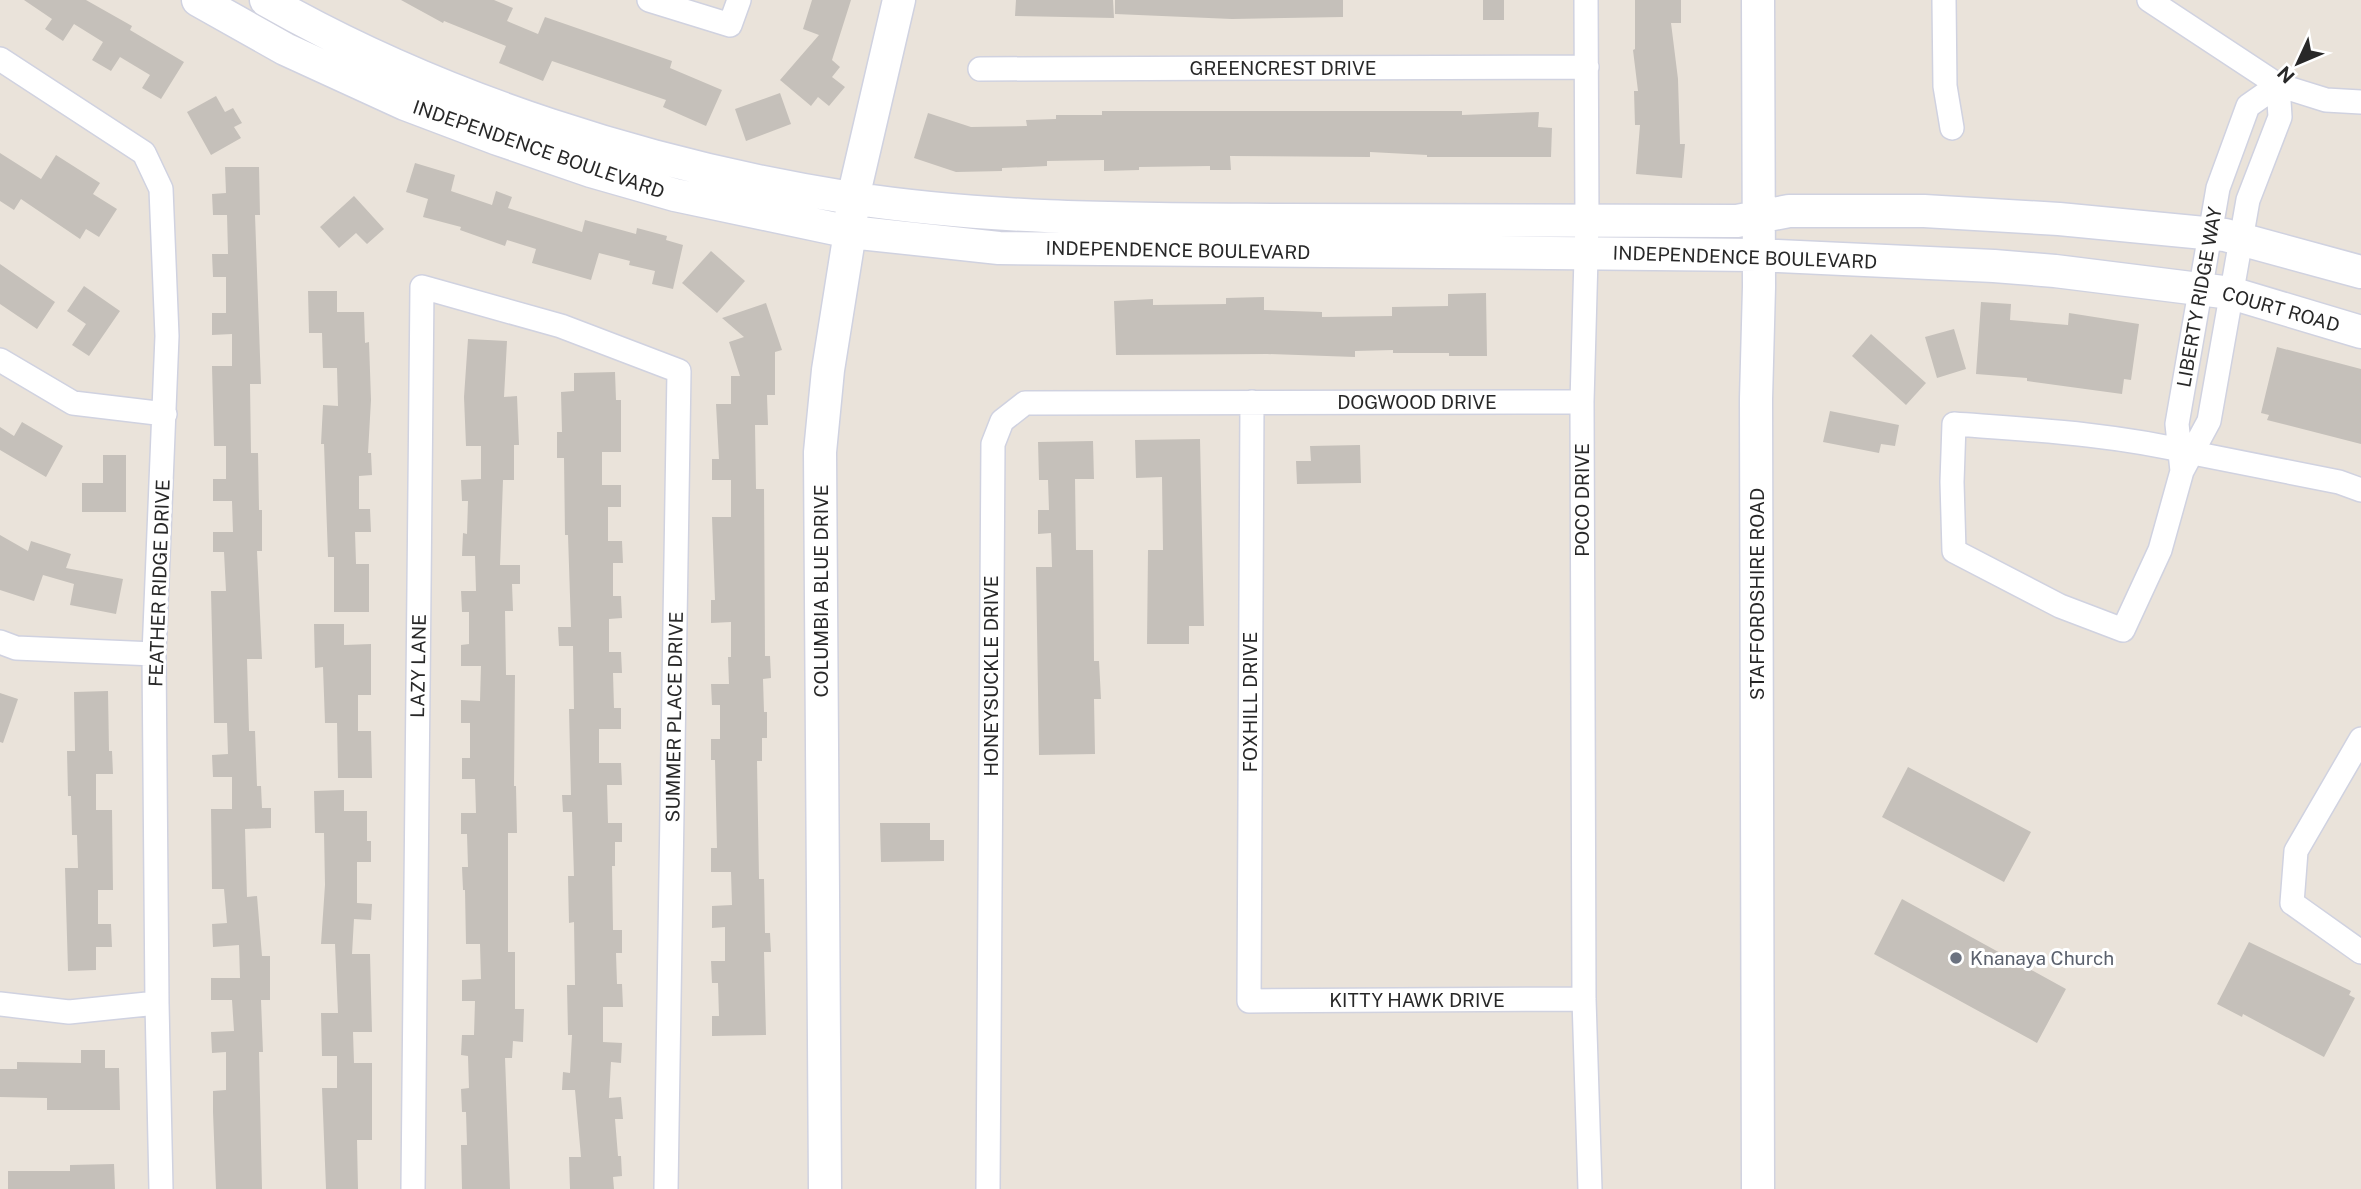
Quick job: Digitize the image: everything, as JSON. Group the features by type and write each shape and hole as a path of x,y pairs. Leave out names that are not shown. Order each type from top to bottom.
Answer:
{"main road":[{"name":"INDEPENDENCE BOULEVARD","path":"198,0 285,49 405,104 495,138 592,171 675,195 850,232 999,248 1758,254 1994,266 2200,288"},
{"name":"INDEPENDENCE BOULEVARD","path":"265,0 296,18 415,73 505,108 605,142 676,161 852,198 1032,217 1225,220 1737,220 1789,211 1924,211 2059,219 2226,236"},
{"name":"COLUMBIA BLUE DRIVE","path":"825,1189 820,452 828,370 850,232 852,198 899,0"},
{"name":"STAFFORDSHIRE ROAD","path":"1758,0 1758,1189"},
{"path":"495,138 505,108"},
{"path":"1224,251 1225,220"},
{"path":"2226,236 2361,272"},
{"name":"COURT ROAD","path":"2200,288 2231,293 2361,332"}],"street":[{"path":"649,0 730,24 739,0"},
{"name":"POCO DRIVE","path":"1586,0 1587,221 1582,402 1584,999 1590,1189"},
{"path":"1944,0 1945,86 1952,128"},
{"path":"2149,0 2278,85 2326,100 2361,102"},
{"name":"FEATHER RIDGE DRIVE","path":"0,59 144,153 160,189 167,336 155,654 161,1189"},
{"name":"GREENCREST DRIVE","path":"979,69 1587,66"},
{"name":"LIBERTY RIDGE WAY","path":"2185,458 2176,424 2200,288 2248,200 2280,117 2278,85"},
{"name":"LIBERTY RIDGE WAY","path":"2185,458 2209,421 2231,293 2218,188 2248,106 2278,85"},
{"name":"LAZY LANE","path":"413,1189 422,287 561,326"},
{"name":"SUMMER PLACE DRIVE","path":"561,326 679,371 666,1189"},
{"path":"0,360 73,403 165,414"},
{"name":"HONEYSUCKLE DRIVE","path":"988,1189 993,444 1002,421 1025,402 1252,402"},
{"name":"DOGWOOD DRIVE","path":"1252,402 1582,402"},
{"name":"FOXHILL DRIVE","path":"1249,1001 1252,402"},
{"path":"2185,458 2160,550 2123,630 2060,606 1954,551 1954,424 2067,432 2185,458 2339,482 2361,490"},
{"path":"0,642 16,648 155,654"},
{"path":"2361,739 2297,852 2292,903 2361,952"},
{"name":"KITTY HAWK DRIVE","path":"1249,1001 1584,999"},
{"path":"0,1004 69,1012 157,1003"}],"building":[{"path":"24,0 86,0 132,26 130,30 184,62 161,99 142,88 150,75 120,57 111,71 92,60 103,42 74,24 63,41 45,29 52,19"},
{"path":"401,0 494,0 513,8 507,21 538,34 545,17 672,61 670,68 722,90 706,126 663,107 666,100 552,61 543,81 499,63 506,46 444,21 443,23"},
{"path":"812,0 851,0 832,60 840,67 832,77 845,87 829,106 818,97 811,106 780,80 819,35 803,29"},
{"path":"1016,0 1113,0 1114,18 1015,16"},
{"path":"1115,0 1343,0 1343,17 1232,19 1115,14"},
{"path":"1483,0 1504,0 1504,20 1483,20"},
{"path":"1635,0 1681,0 1681,23 1671,23 1678,79 1680,144 1685,144 1682,178 1636,174 1640,125 1635,125 1634,91 1638,91 1633,50"},
{"path":"780,93 791,124 746,141 735,109"},
{"path":"216,96 225,112 233,108 242,123 234,127 241,138 211,155 187,112"},
{"path":"1102,111 1462,111 1462,115 1539,112 1538,127 1552,128 1551,157 1427,157 1370,152 1370,157 1230,156 1231,170 1210,170 1210,166 1139,167 1139,170 1104,171 1104,160 1047,161 1047,166 956,172 914,158 928,113 971,127 1027,126 1026,120 1056,119 1056,115 1102,115"},
{"path":"0,153 41,179 56,155 100,183 93,194 117,209 99,237 86,229 80,239 21,199 14,210 0,201"},
{"path":"415,163 455,175 451,191 492,205 496,191 512,197 508,208 582,232 585,220 636,234 637,228 667,236 666,240 683,245 673,289 652,284 655,271 629,265 630,261 599,253 591,280 532,263 536,249 507,240 505,246 460,230 461,227 423,217 428,199 406,192"},
{"path":"225,167 259,167 260,215 255,215 261,384 250,384 251,453 258,453 259,510 262,510 262,551 257,551 262,659 247,659 249,731 255,731 257,786 261,786 262,808 271,808 271,828 245,829 247,897 257,896 262,956 270,956 270,1000 261,1000 263,1052 259,1052 262,1189 216,1189 213,1112 213,1091 226,1090 226,1052 212,1053 211,1032 234,1031 232,1000 211,1000 211,978 240,978 239,945 213,947 212,924 227,923 224,889 212,889 211,809 232,809 232,777 213,777 212,755 228,754 227,723 214,723 211,591 226,591 224,552 213,552 213,532 233,532 232,501 213,501 213,479 226,479 226,446 214,446 212,366 232,366 232,334 212,335 212,313 226,313 226,277 213,277 212,254 228,254 227,215 213,215 212,194 226,193"},
{"path":"354,196 384,229 367,244 356,233 339,248 320,227"},
{"path":"711,251 745,281 717,313 682,283"},
{"path":"0,264 55,302 37,329 0,304"},
{"path":"84,286 120,311 89,356 72,345 86,324 67,311"},
{"path":"308,291 337,291 337,312 364,312 365,343 369,342 371,400 368,453 371,453 372,475 359,476 359,509 370,509 371,532 355,532 356,564 369,564 369,612 334,612 334,557 328,557 324,444 321,444 323,405 338,406 337,368 323,368 322,333 309,333"},
{"path":"1486,293 1487,356 1393,353 1393,350 1355,351 1355,357 1267,354 1116,355 1114,301 1153,299 1153,305 1226,304 1226,298 1264,297 1264,310 1322,312 1322,317 1392,316 1392,307 1448,306 1448,294"},
{"path":"1981,302 2011,304 2010,320 2068,325 2069,313 2139,324 2131,380 2124,379 2122,394 2027,381 2027,378 1976,374"},
{"path":"766,303 782,350 775,352 775,395 767,395 768,425 755,425 756,489 764,489 765,656 770,656 771,678 763,679 767,738 762,738 762,761 757,761 759,879 764,879 765,933 770,933 771,952 764,952 766,1035 712,1036 712,1016 719,1016 718,983 712,983 711,961 725,961 725,927 712,928 712,906 732,905 731,872 711,872 711,848 717,848 715,760 711,760 711,739 720,739 720,705 712,705 711,684 729,684 728,657 731,657 731,622 711,623 711,600 715,600 712,517 731,517 731,480 712,480 712,459 719,459 716,404 731,404 731,376 740,376 729,342 744,337 722,318"},
{"path":"1954,329 1966,369 1937,378 1925,337"},
{"path":"1871,334 1926,383 1906,405 1852,356"},
{"path":"468,339 507,341 504,397 517,396 519,445 514,445 514,480 503,480 500,565 520,565 520,584 512,584 513,611 505,611 506,675 515,675 514,786 517,833 508,833 508,952 515,952 515,1009 524,1009 523,1042 513,1041 512,1058 505,1058 510,1189 462,1189 461,1145 467,1145 466,1112 462,1112 461,1089 469,1088 468,1056 461,1055 462,1035 474,1035 475,1001 462,1001 462,980 481,979 480,944 466,944 462,867 468,867 467,834 461,834 461,813 476,813 475,779 462,779 462,758 470,758 470,723 461,723 461,700 480,701 481,666 461,666 461,645 469,644 469,612 462,612 461,591 476,591 475,556 462,556 463,533 467,534 468,501 462,501 461,480 481,479 481,446 466,446 464,397"},
{"path":"2277,347 2361,369 2361,444 2267,420 2269,415 2261,413"},
{"path":"615,372 616,400 621,400 621,452 602,452 602,485 621,485 621,507 608,507 608,541 622,541 623,563 613,563 613,596 621,596 622,618 609,619 609,652 621,652 622,673 613,673 614,708 621,708 621,729 599,729 599,763 621,763 622,785 607,785 608,823 622,823 622,842 615,842 615,866 612,866 613,930 622,930 622,953 616,953 617,984 622,984 623,1007 603,1007 603,1042 622,1043 621,1063 611,1062 609,1098 621,1097 623,1119 615,1119 622,1176 613,1177 614,1189 570,1189 569,1157 581,1157 575,1090 562,1090 563,1072 570,1073 572,1035 568,1035 567,985 575,985 574,922 569,923 568,876 574,876 572,812 563,812 562,795 571,795 569,709 574,709 573,646 559,646 558,627 571,627 568,535 565,535 564,458 557,458 557,432 562,432 561,392 574,391 574,373"},
{"path":"1830,411 1899,425 1895,446 1881,444 1879,453 1823,442"},
{"path":"22,422 63,446 46,477 0,450 0,427 14,436"},
{"path":"1200,439 1204,626 1189,626 1189,644 1147,644 1148,550 1163,550 1162,477 1136,478 1135,440"},
{"path":"1093,441 1094,479 1075,479 1076,550 1093,550 1094,661 1099,661 1101,699 1094,699 1095,754 1039,755 1036,567 1052,567 1051,533 1038,534 1038,510 1049,510 1048,480 1039,480 1038,442"},
{"path":"1360,445 1361,483 1297,484 1296,461 1311,461 1310,446"},
{"path":"103,455 126,455 126,512 82,512 82,483 103,483"},
{"path":"0,535 28,551 31,541 71,554 66,568 123,579 116,614 70,605 74,584 43,575 34,601 0,590"},
{"path":"314,624 344,624 344,645 371,644 371,695 358,695 358,731 371,731 372,778 338,778 337,723 325,723 323,667 315,668"},
{"path":"108,691 109,751 112,751 113,774 96,774 96,810 112,810 113,890 98,890 98,924 111,924 112,947 96,947 96,970 68,971 65,868 78,868 77,835 72,835 71,796 68,796 67,751 75,751 74,692"},
{"path":"0,693 18,699 3,743 0,742"},
{"path":"1908,767 2031,832 2004,882 1882,817"},
{"path":"344,790 344,811 367,811 367,841 371,841 371,862 357,862 357,903 372,904 371,920 354,919 352,954 370,954 372,1032 353,1032 354,1063 372,1063 372,1140 357,1140 358,1189 326,1189 322,1088 337,1088 337,1056 322,1056 321,1013 338,1013 335,944 321,944 325,885 324,833 315,833 314,791"},
{"path":"880,823 930,823 930,840 944,840 944,861 881,862"},
{"path":"1902,899 2066,989 2037,1043 1874,954"},
{"path":"2249,942 2351,991 2349,995 2355,998 2324,1057 2243,1014 2242,1017 2217,1004"},
{"path":"81,1050 105,1050 105,1068 119,1068 120,1110 47,1110 47,1098 0,1097 0,1069 17,1069 17,1062 81,1063"},
{"path":"114,1164 115,1189 8,1189 8,1171 70,1171 70,1165"}],"place":[{"name":"Knanaya Church","path":"1956,958"}]}
